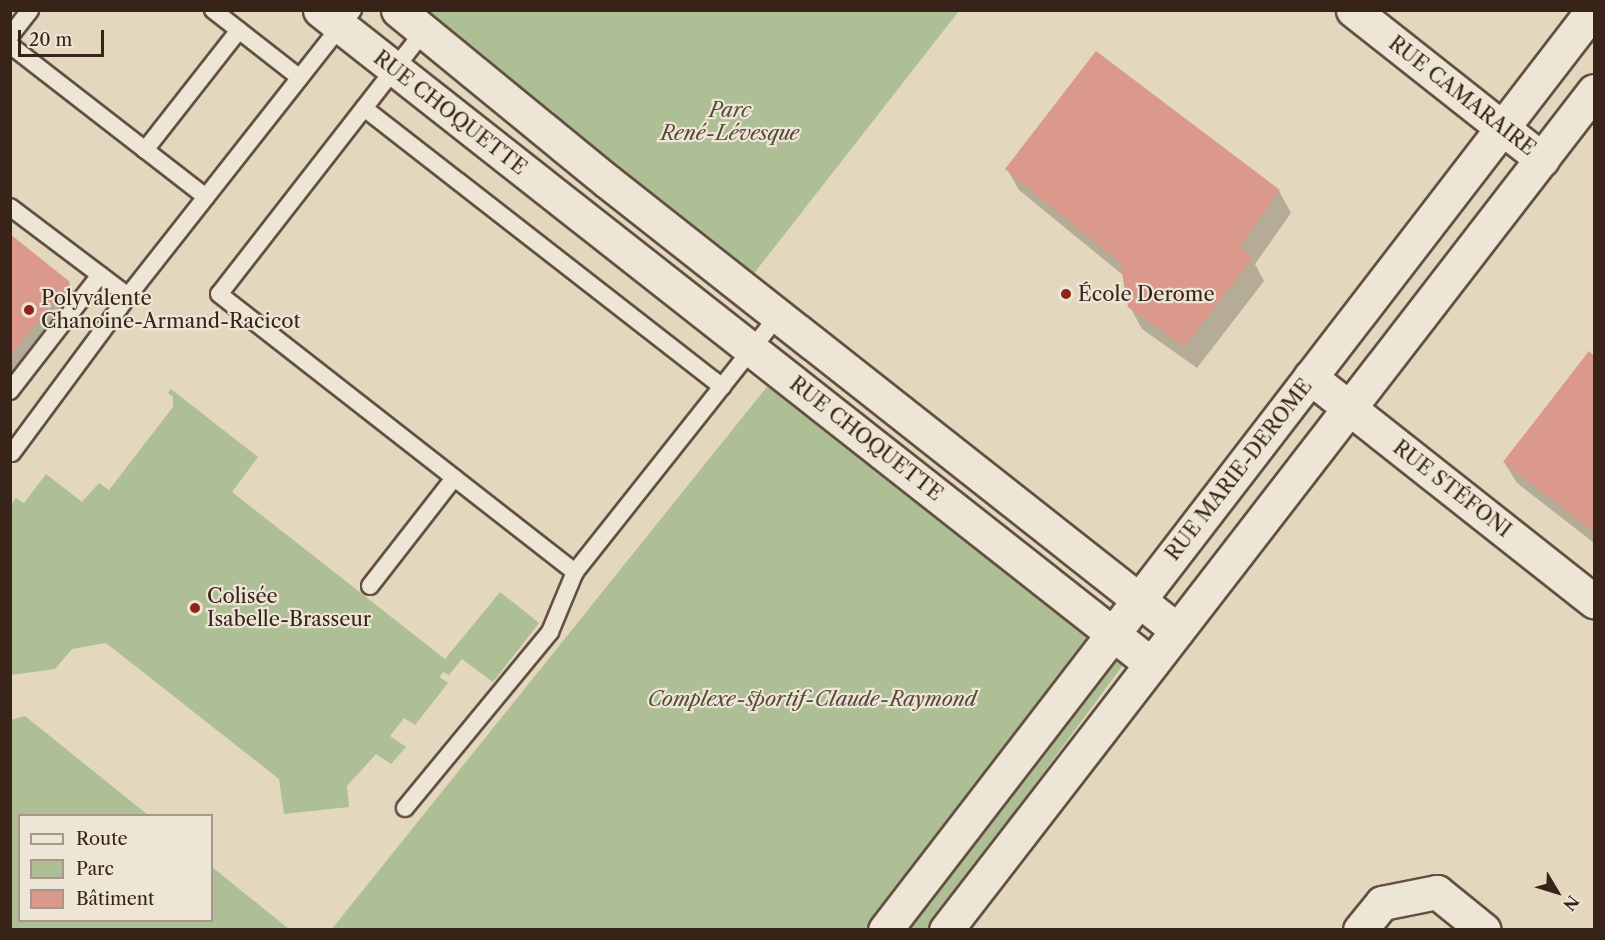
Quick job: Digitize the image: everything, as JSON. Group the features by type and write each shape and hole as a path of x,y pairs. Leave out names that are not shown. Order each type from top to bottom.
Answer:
{"street":[{"path":"398,10 607,182 1177,630"},
{"name":"RUE CAMARAIRE","path":"1353,10 1542,159"},
{"name":"RUE MARIE-DEROME","path":"885,930 1593,10"},
{"name":"RUE CHOQUETTE","path":"338,16 395,69 1151,664"},
{"path":"946,930 1594,91"},
{"path":"580,215 607,182"},
{"name":"RUE STÉFONI","path":"1310,377 1594,601"},
{"path":"1360,930 1382,903 1437,892 1484,930"}],"lane":[{"path":"10,36 30,10"},
{"path":"213,10 300,78"},
{"path":"12,453 128,296 300,78 338,16"},
{"path":"145,150 239,30"},
{"path":"424,31 219,294 575,572"},
{"path":"10,45 206,197"},
{"path":"364,108 722,387"},
{"path":"10,207 128,296"},
{"path":"10,392 100,275"},
{"path":"405,808 550,632 575,572 779,315"},
{"path":"370,586 454,478"}],"green space":[{"name":"Parc René-Lévesque","path":"407,11 959,11 748,281"},
{"name":"Complexe-sportif-Claude-Raymond","path":"786,363 1140,642 928,929 331,930"},
{"name":"Colisée Isabelle-Brasseur","path":"171,389 258,457 232,492 445,659 500,592 539,623 493,682 462,659 449,675 443,672 440,677 448,683 415,725 404,718 390,736 406,747 391,764 376,754 347,786 349,807 284,814 279,779 106,643 72,649 55,669 11,675 11,505 16,498 24,503 46,474 82,502 99,483 109,490 173,407 173,397 168,393"},
{"path":"25,716 147,814 18,814 18,922 213,922 213,868 289,929 11,929 11,720"}],"building":[{"path":"1096,51 1280,190 1240,246 1253,258 1184,347 1128,307 1120,262 1005,169"},
{"name":"Polyvalente Chanoine-Armand-Racicot","path":"10,234 70,282 10,356"},
{"path":"1589,351 1594,356 1594,532 1503,462"}],"place":[{"name":"École Derome","path":"1066,294"},
{"name":"Polyvalente Chanoine-Armand-Racicot","path":"29,310"},
{"name":"Colisée Isabelle-Brasseur","path":"195,608"}]}
